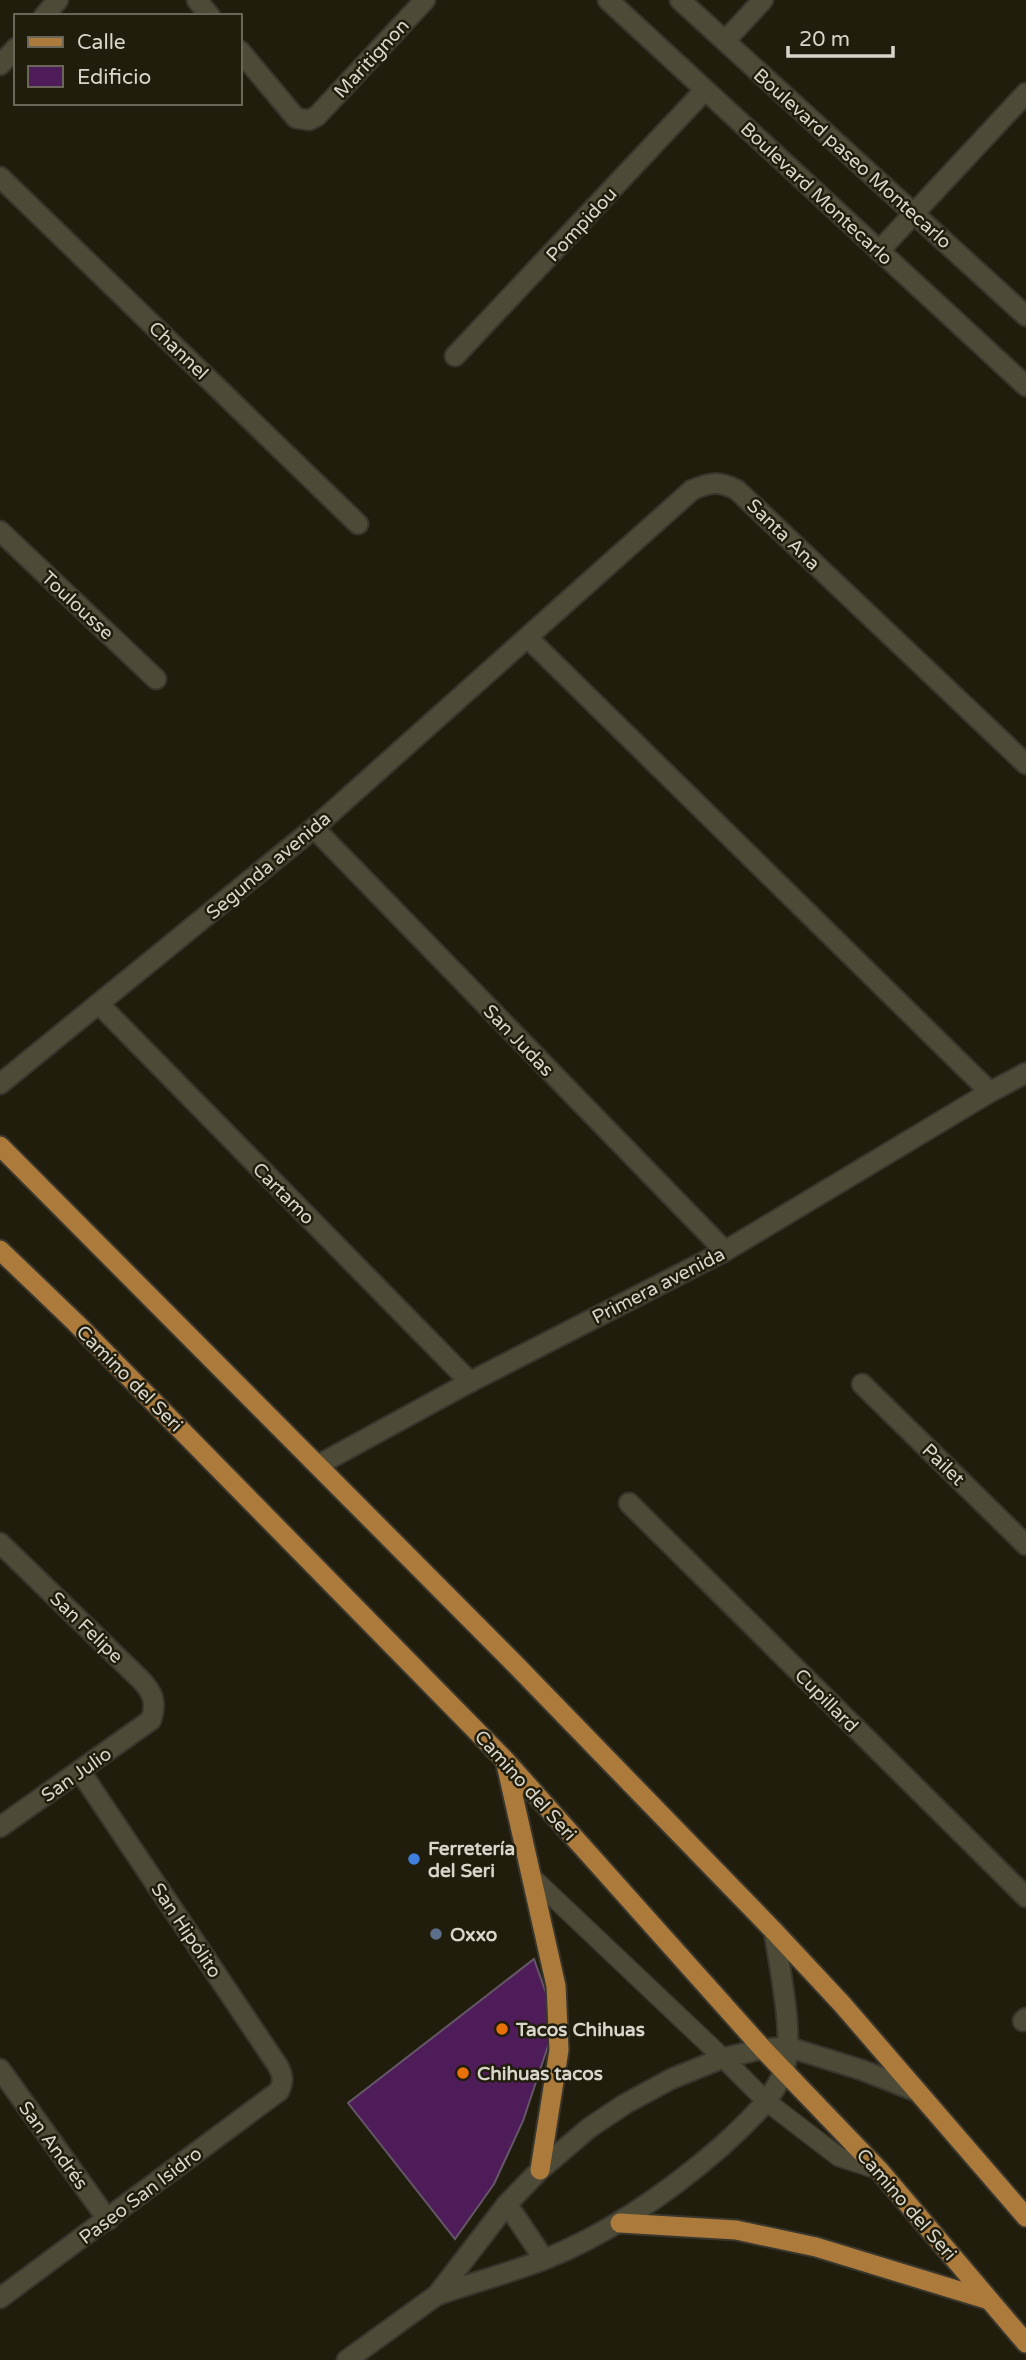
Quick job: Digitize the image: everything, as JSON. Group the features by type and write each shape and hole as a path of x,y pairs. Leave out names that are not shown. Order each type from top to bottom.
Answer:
{"main road":[{"path":"0,1146 318,1465 774,1931 1026,2217"},
{"name":"Camino del Seri","path":"0,1250 76,1323 505,1760 763,2049 879,2170 1026,2343"},
{"path":"505,1760 556,1986 559,2050 540,2171"},
{"path":"620,2222 736,2230 816,2247 989,2300"}],"street":[{"path":"46,14 58,0"},
{"path":"197,0 208,14"},
{"name":"Maritignon","path":"242,53 296,118 309,121 317,116 425,0"},
{"name":"Boulevard Montecarlo","path":"608,0 1026,386"},
{"name":"Boulevard paseo Montecarlo","path":"680,0 1026,316"},
{"path":"725,41 763,0"},
{"path":"0,65 14,50"},
{"name":"Pompidou","path":"455,356 705,90"},
{"path":"879,251 1026,93"},
{"name":"Channel","path":"0,177 358,524"},
{"name":"Santa Ana","path":"528,638 692,490 710,482 724,483 737,490 1026,764"},
{"name":"Toulousse","path":"0,531 156,679"},
{"path":"528,638 990,1091"},
{"name":"Segunda avenida","path":"0,1084 313,828 528,638"},
{"name":"San Judas","path":"313,828 725,1251"},
{"name":"Cartamo","path":"99,1004 470,1382"},
{"name":"Primera avenida","path":"318,1465 470,1382 725,1251 990,1091 1026,1073"},
{"name":"Pailet","path":"862,1384 1026,1545"},
{"name":"Cupillard","path":"629,1503 1026,1897"},
{"name":"San Felipe","path":"0,1543 150,1690 155,1710 151,1720"},
{"name":"San Julio","path":"0,1827 151,1720"},
{"name":"San Hipólito","path":"80,1771 278,2066 283,2076 279,2091"},
{"path":"437,2295 544,2259 620,2222 707,2158 738,2131 766,2101 784,2072 788,2047 774,1931"},
{"path":"347,2360 437,2295 508,2204 540,2171 589,2128 625,2104 671,2079 723,2058 763,2049 788,2047 862,2070 918,2092"},
{"name":"San Andrés","path":"0,2069 108,2220"},
{"name":"Paseo San Isidro","path":"0,2298 279,2091"},
{"path":"508,2204 544,2259"}],"lane":[{"path":"533,1878 766,2101 839,2157 879,2170"}],"building":[{"name":"Chihuas tacos","path":"534,1959 546,1993 549,2043 523,2121 494,2184 455,2239 348,2103"}],"place":[{"name":"Ferretería del Seri","path":"414,1859"},
{"name":"Oxxo","path":"436,1934"},
{"name":"Tacos Chihuas","path":"502,2029"},
{"name":"Chihuas tacos","path":"463,2073"}]}
